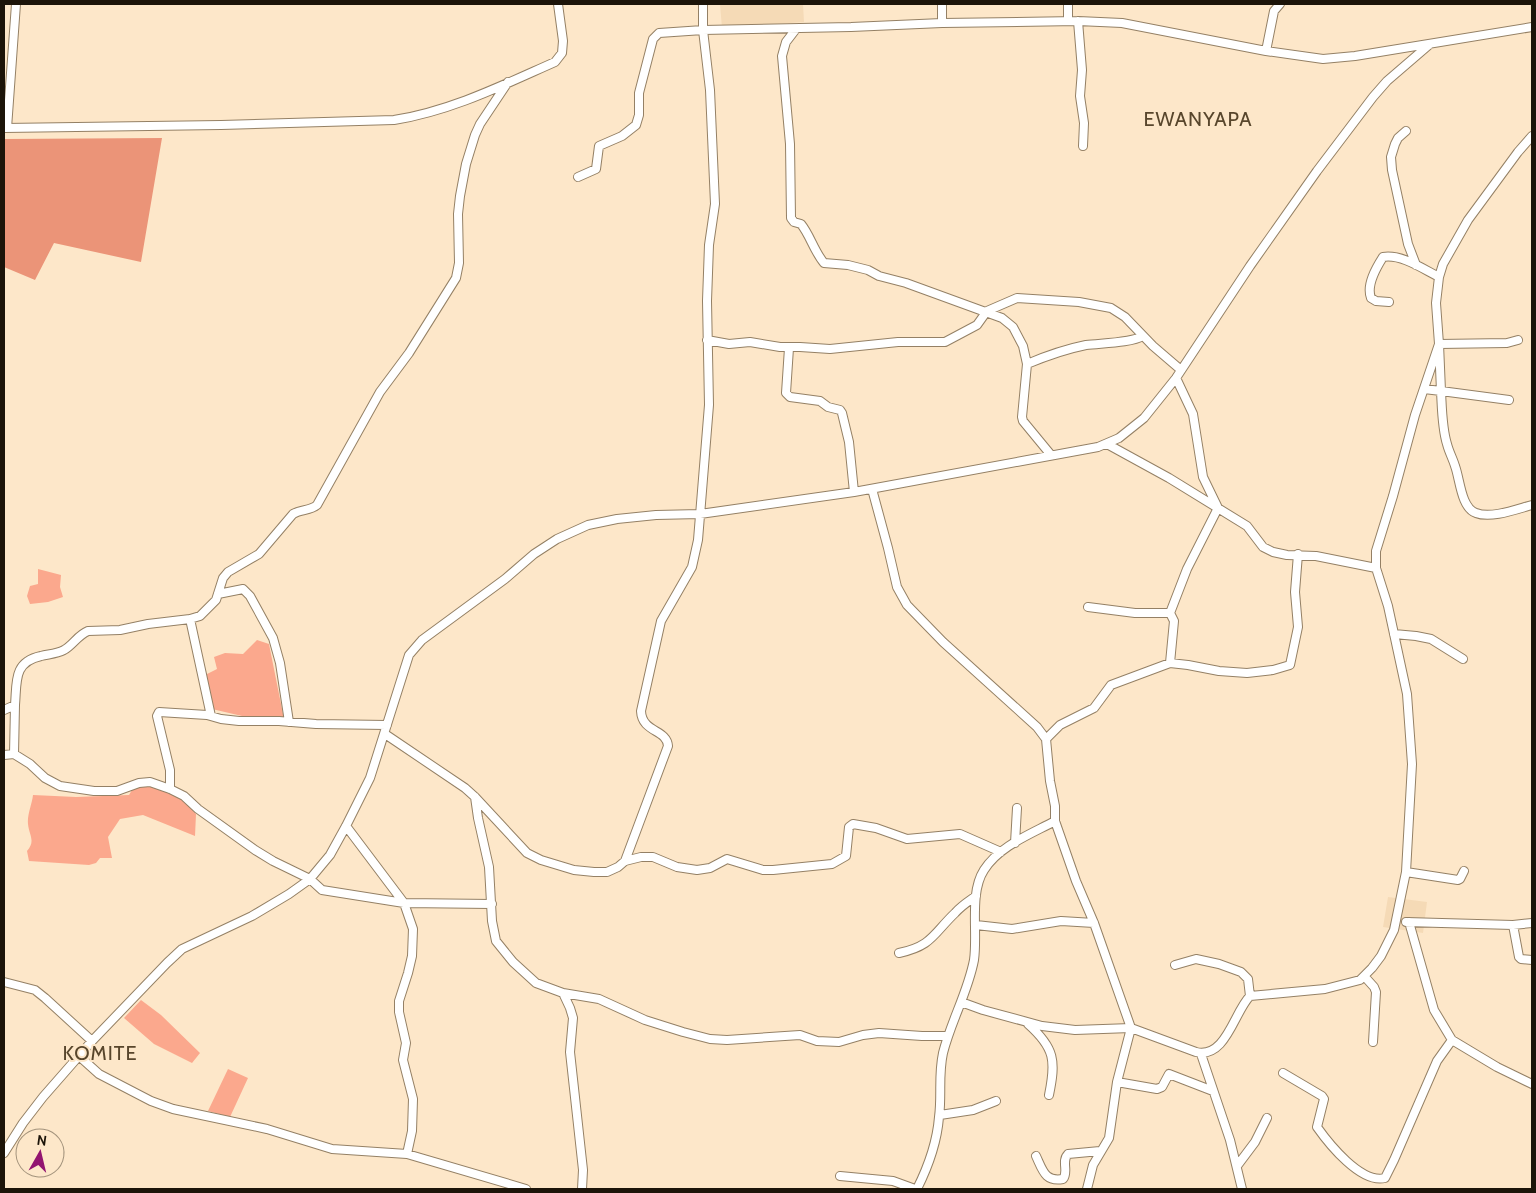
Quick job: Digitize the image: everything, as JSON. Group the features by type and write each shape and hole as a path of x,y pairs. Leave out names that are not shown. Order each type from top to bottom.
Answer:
{"street":[{"path":"16,4 5,128 221,126 394,120 440,110 555,62 562,53 563,41 558,4"},
{"path":"626,861 668,746 668,741 665,737 645,724 641,718 641,711 661,622 692,567 698,540 709,405 706,301 709,245 715,204 710,90 703,30 703,4"},
{"path":"942,4 942,23"},
{"path":"1068,4 1068,21"},
{"path":"1266,51 1274,11 1280,4"},
{"path":"578,177 596,169 599,146 622,136 636,125 639,115 639,93 656,35 659,33 942,23 1078,21 1122,23 1266,51 1324,59 1355,56 1532,27"},
{"path":"1078,21 1082,70 1080,96 1084,123 1083,146"},
{"path":"796,28 786,42 782,56 790,144 790,218 794,222 801,224 816,253 824,263 848,265 868,270 879,276 906,283 987,311 1002,318 1013,327 1023,346 1027,364 1022,417 1026,426 1051,455"},
{"path":"4,1153 23,1123 43,1097 153,976 182,949 252,916 289,894 310,879 330,855 370,778 410,655 422,640 557,538 588,525 617,519 656,515 700,514 854,492 1098,447 1119,438 1144,418 1176,378 1260,251 1372,97 1387,81 1430,44"},
{"path":"14,754 18,671 22,665 35,657 63,651 88,631 120,630 200,616 216,600 223,578 228,572 259,554 294,514 300,510 313,508 317,505 380,392 400,367 456,278 459,263 458,214 466,164 480,124 508,82"},
{"path":"1406,131 1398,138 1391,157 1392,170 1408,244 1416,265"},
{"path":"1532,136 1468,220 1449,251 1439,278 1436,303 1442,415 1446,444 1456,466 1467,508 1476,513 1490,514 1504,513 1532,506"},
{"path":"1389,302 1376,301 1371,298 1369,293 1371,281 1383,257 1389,256 1416,265 1439,278"},
{"path":"707,340 729,344 750,342 780,348 830,349 898,342 945,342 976,325 987,311 1017,298 1079,302 1111,308 1125,317 1181,370"},
{"path":"1027,364 1048,355 1086,345 1135,340 1144,336"},
{"path":"1439,344 1507,343 1518,340"},
{"path":"1250,996 1325,989 1364,977 1381,956 1397,920 1406,872 1412,764 1408,700 1388,606 1376,568 1376,551 1415,415 1439,344"},
{"path":"789,348 786,393 790,397 820,401 828,407 840,410 842,413 849,442 854,492"},
{"path":"1176,378 1193,414 1203,477 1218,508"},
{"path":"1424,389 1509,400"},
{"path":"1107,444 1136,459 1247,526 1263,548 1280,553 1316,556 1376,568"},
{"path":"872,489 897,587 906,605 943,642 1037,727 1046,739 1050,781 1055,806 1055,821 1076,881 1094,923 1130,1028 1117,1082 1109,1138 1093,1165 1088,1189"},
{"path":"1170,663 1174,621 1170,612 1187,570 1218,508"},
{"path":"1046,739 1060,725 1094,708 1111,685 1170,663 1188,664 1219,671 1247,673 1273,670 1290,665 1298,627 1294,592 1298,554"},
{"path":"218,594 243,589 250,596 273,638 280,663 289,722"},
{"path":"1088,607 1135,614 1170,612"},
{"path":"190,619 211,716"},
{"path":"1394,634 1431,639 1463,659"},
{"path":"4,710 15,705"},
{"path":"170,789 170,770 157,714 159,712 211,716 240,721 289,722 386,729 475,797 526,853 541,860 574,870 606,872 626,861 641,857 653,857 677,867 697,870 710,868 727,859 763,870 832,864 846,856 849,826 853,824 876,828 907,839 960,834 1001,852"},
{"path":"4,756 14,754 60,786 94,791 117,791 139,783 150,782 170,789 184,796 255,850 310,879 322,890 404,903 492,904"},
{"path":"475,797 489,867 494,931 500,947 536,984 563,993 599,999 654,1023 710,1038 727,1040 800,1035 817,1041 839,1042 863,1035 879,1033 948,1036"},
{"path":"1015,843 1017,808"},
{"path":"840,1176 893,1181 916,1189 932,1153 940,1115 939,1074 948,1036 961,1002 974,958 976,896 984,869 1001,852 1055,821"},
{"path":"346,826 404,903 409,916 413,938 408,973 400,1000 399,1012 406,1043 403,1060 414,1099 412,1132 407,1154"},
{"path":"1406,872 1458,880 1464,871"},
{"path":"899,953 923,945 933,938 954,913 976,896"},
{"path":"1397,920 1513,925 1532,923"},
{"path":"976,925 1012,929 1061,921 1094,923"},
{"path":"1409,922 1434,1010 1452,1040 1532,1084"},
{"path":"1513,925 1519,957 1532,960"},
{"path":"961,1002 1027,1023 1074,1030 1130,1028 1201,1054 1206,1053 1217,1047 1225,1037 1250,996 1248,978 1241,972 1219,964 1196,959 1175,965"},
{"path":"1364,977 1374,987 1376,992 1373,1042"},
{"path":"4,982 35,990 92,1041"},
{"path":"563,993 573,1018 570,1052 583,1170 582,1189"},
{"path":"1027,1023 1042,1037 1054,1065 1049,1095"},
{"path":"1283,1073 1324,1099 1318,1128 1326,1140 1350,1165 1364,1174 1380,1179 1385,1178 1388,1174 1437,1061 1452,1040"},
{"path":"1201,1054 1237,1166 1238,1188"},
{"path":"79,1056 99,1074 151,1101 173,1109 267,1129 332,1148 407,1154 526,1189"},
{"path":"1117,1082 1157,1089 1162,1087 1169,1074 1213,1091"},
{"path":"940,1115 973,1110 996,1101"},
{"path":"1237,1166 1255,1142 1267,1118"},
{"path":"1036,1156 1048,1178 1056,1180 1063,1179 1065,1176 1065,1159 1068,1154 1100,1151"}],"shaded area":[{"path":"720,4 803,4 804,22 722,28"},
{"path":"162,138 141,262 54,243 35,280 4,267 4,139"},
{"path":"38,569 61,575 60,587 63,597 48,602 30,604 27,596 30,586 38,584"},
{"path":"257,640 269,644 284,719 242,716 212,709 203,676 217,669 214,657 225,653 243,654"},
{"path":"152,784 183,800 196,814 195,836 143,815 120,819 108,837 112,858 100,858 96,863 89,865 29,861 27,851 32,841 28,821 33,795 76,797 129,795 135,785"},
{"path":"1388,897 1427,902 1423,933 1383,927"},
{"path":"141,1000 161,1015 200,1053 192,1063 154,1044 124,1018"},
{"path":"228,1069 248,1078 230,1117 208,1111"}],"district":[{"name":"EWANYAPA","path":"1198,119"},
{"name":"KOMITE","path":"100,1053"}]}
